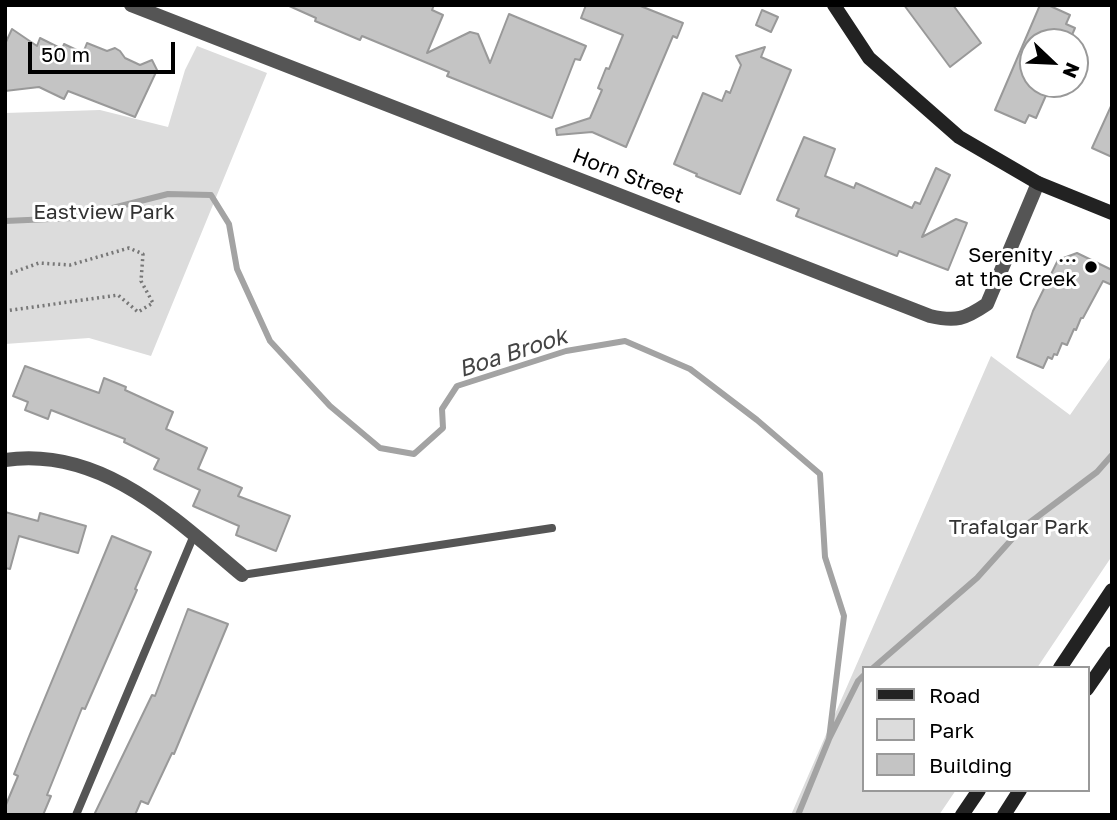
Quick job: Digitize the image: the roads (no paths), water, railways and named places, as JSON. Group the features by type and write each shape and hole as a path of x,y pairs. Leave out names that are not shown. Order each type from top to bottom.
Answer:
{"street":[{"name":"Horn Street","path":"131,5 930,316 951,321 970,315 987,304 1038,183"},
{"path":"834,5 869,58 959,137 1038,183 1112,213"},
{"path":"5,460 26,457 59,460 98,470 150,500 242,575"},
{"path":"1061,666 1112,590"},
{"path":"1089,686 1112,653"},
{"path":"962,815 978,792"},
{"path":"1004,815 1019,792"}],"lane":[{"path":"242,575 552,528"},
{"path":"76,815 194,535"}],"waterway":[{"name":"Boa Brook","path":"5,221 73,218 168,194 211,195 229,224 237,269 270,341 330,406 380,448 414,454 443,428 442,409 457,386 566,351 625,341 690,369 757,420 820,474 825,557 844,616 829,739"},
{"path":"875,666 977,578 1021,529 1097,472 1112,455"},
{"path":"798,815 829,739 862,677"}],"place":[{"name":"Serenity ... at the Creek","path":"1091,267"}],"park label":[{"name":"Eastview Park","path":"104,212"},
{"name":"Trafalgar Park","path":"1019,527"}]}
